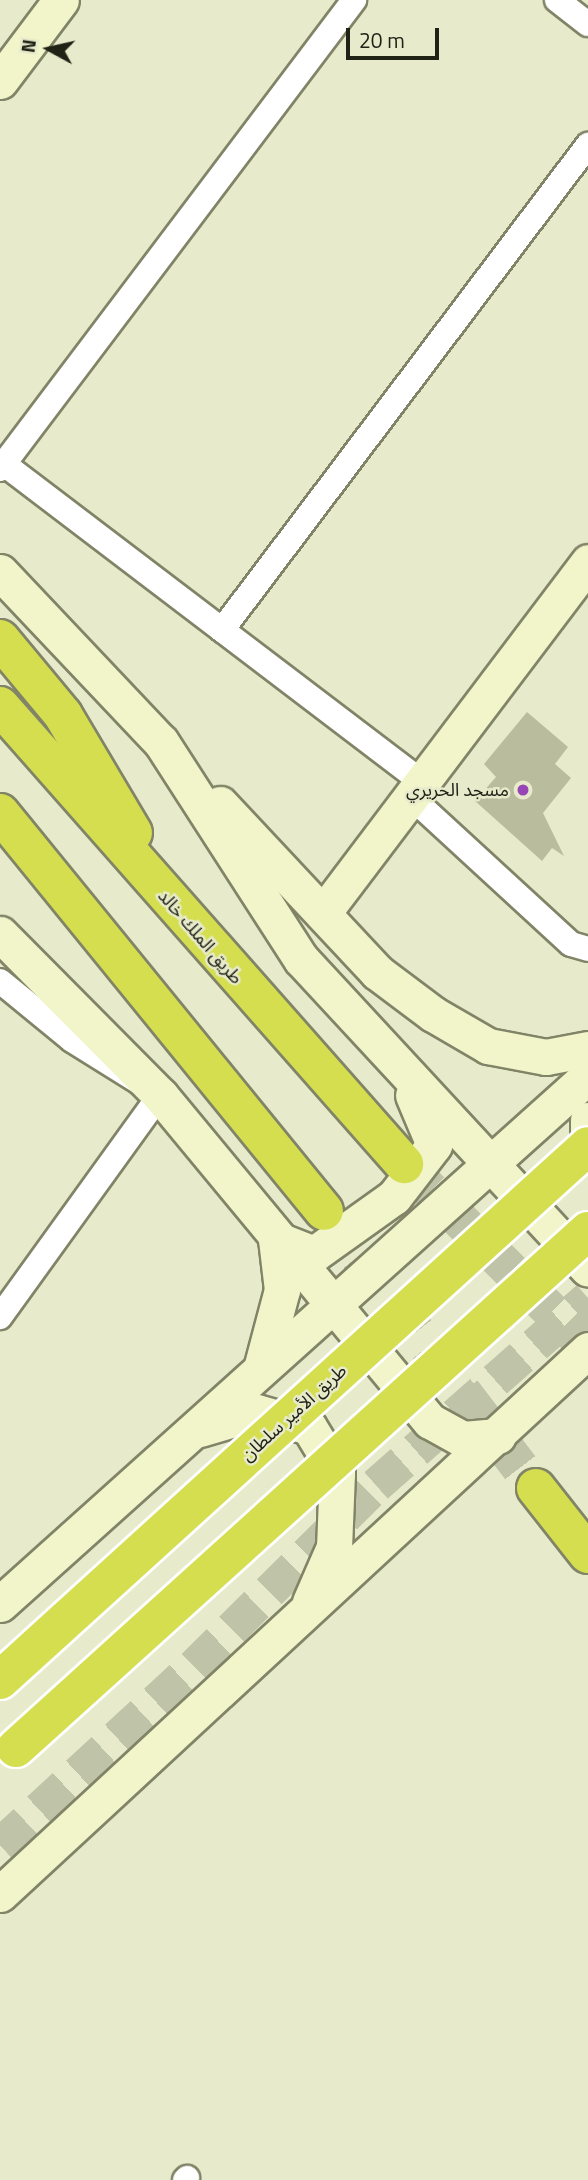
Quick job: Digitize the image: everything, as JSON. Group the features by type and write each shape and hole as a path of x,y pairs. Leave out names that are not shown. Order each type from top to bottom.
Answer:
{"highway":[{"path":"0,639 63,715 188,925"},
{"name":"طريق الملك خالد","path":"0,706 188,925 404,1164"},
{"path":"0,813 15,839 324,1211"},
{"name":"طريق الأمير سلطان","path":"0,1680 588,1144"},
{"path":"8,1755 588,1231"},
{"path":"536,1488 588,1553"}],"street":[{"path":"0,81 61,0"},
{"path":"354,0 2,467 222,630 416,790 571,944 588,949"},
{"path":"557,0 588,24"},
{"path":"222,630 588,145"},
{"path":"323,913 588,562"},
{"path":"0,572 377,972 488,1046 546,1057 588,1049"},
{"path":"161,742 301,959 398,1069 588,1269"},
{"path":"0,934 160,1095 331,1306 430,1421 463,1439 498,1436"},
{"path":"0,981 72,1040 160,1095"},
{"path":"276,1239 314,1254 394,1196 434,1145 428,1120 398,1069"},
{"path":"0,1604 488,1162 588,1076"},
{"path":"0,1317 160,1095"},
{"path":"588,1120 588,1144"},
{"path":"261,1368 282,1290 276,1239"},
{"path":"0,1894 588,1350"},
{"path":"194,1430 257,1412 309,1427 337,1473 334,1547 306,1612"}],"building":[{"name":"مسجد الحريري","path":"527,712 568,747 555,764 571,778 543,813 564,856 552,848 542,861 475,801 496,777 484,764"}],"tunnel":[{"path":"404,1164 588,1348"},
{"path":"324,1211 536,1488"},
{"path":"0,1845 194,1666 376,1485 588,1298"}],"place":[{"name":"مسجد الحريري","path":"523,790"}]}
